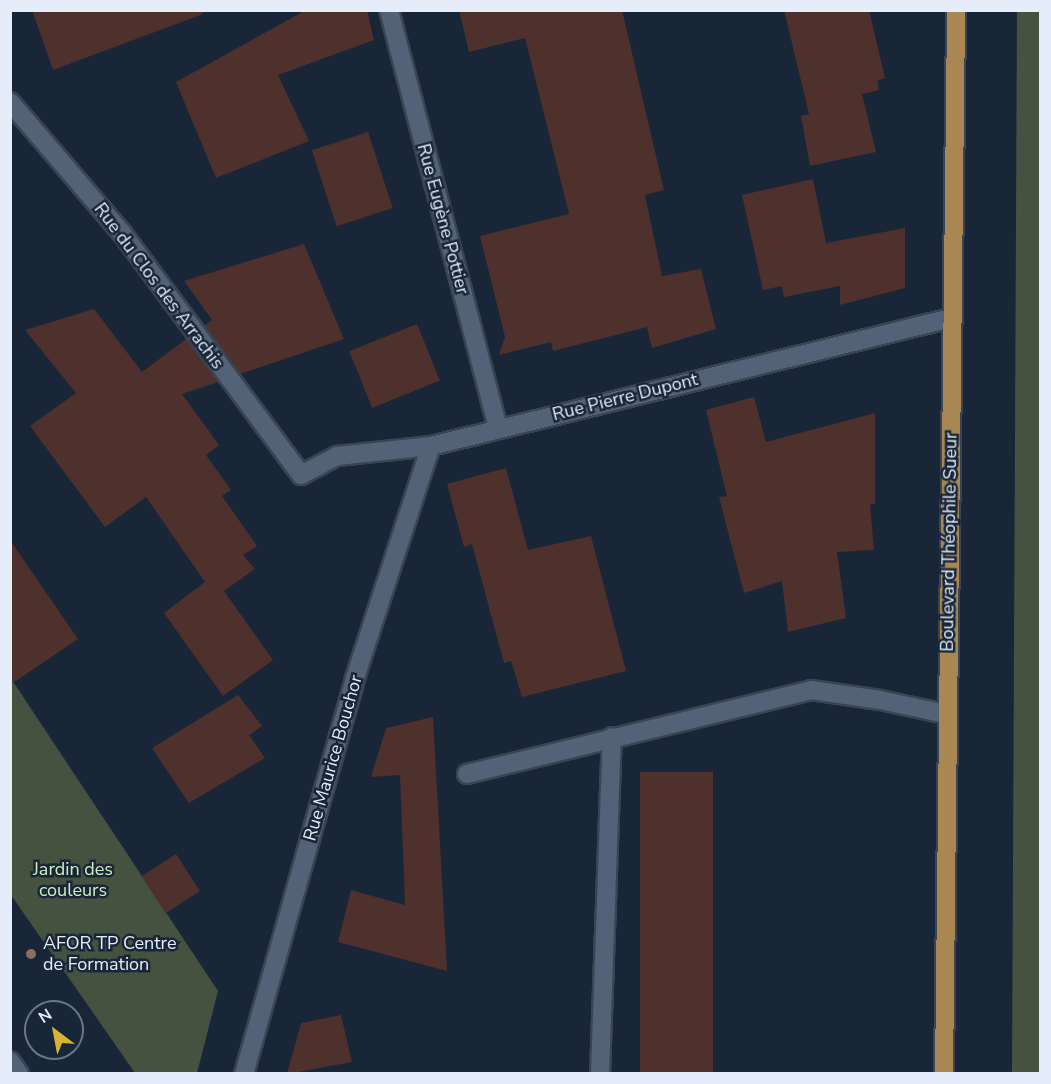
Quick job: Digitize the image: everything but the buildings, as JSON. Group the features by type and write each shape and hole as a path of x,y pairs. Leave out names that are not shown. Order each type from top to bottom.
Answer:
{"main road":[{"name":"Boulevard Théophile Sueur","path":"944,1074 946,714 956,10"}],"street":[{"name":"Rue Eugène Pottier","path":"389,10 498,428"},
{"name":"Rue du Clos des Arrachis","path":"10,102 122,233 301,475"},
{"name":"Rue Pierre Dupont","path":"301,475 337,456 431,446 951,318"},
{"name":"Rue Maurice Bouchor","path":"244,1074 355,678 431,446"},
{"path":"467,774 612,736 811,690 880,700 946,714"},
{"path":"600,1074 612,736"},
{"path":"10,1061 19,1074"}],"green space":[{"path":"1040,10 1040,1073 1012,1074 1017,11"},
{"name":"Jardin des couleurs","path":"10,677 218,991 197,1073 135,1073 11,895"}],"place":[{"name":"AFOR TP Centre de Formation","path":"31,954"}]}
